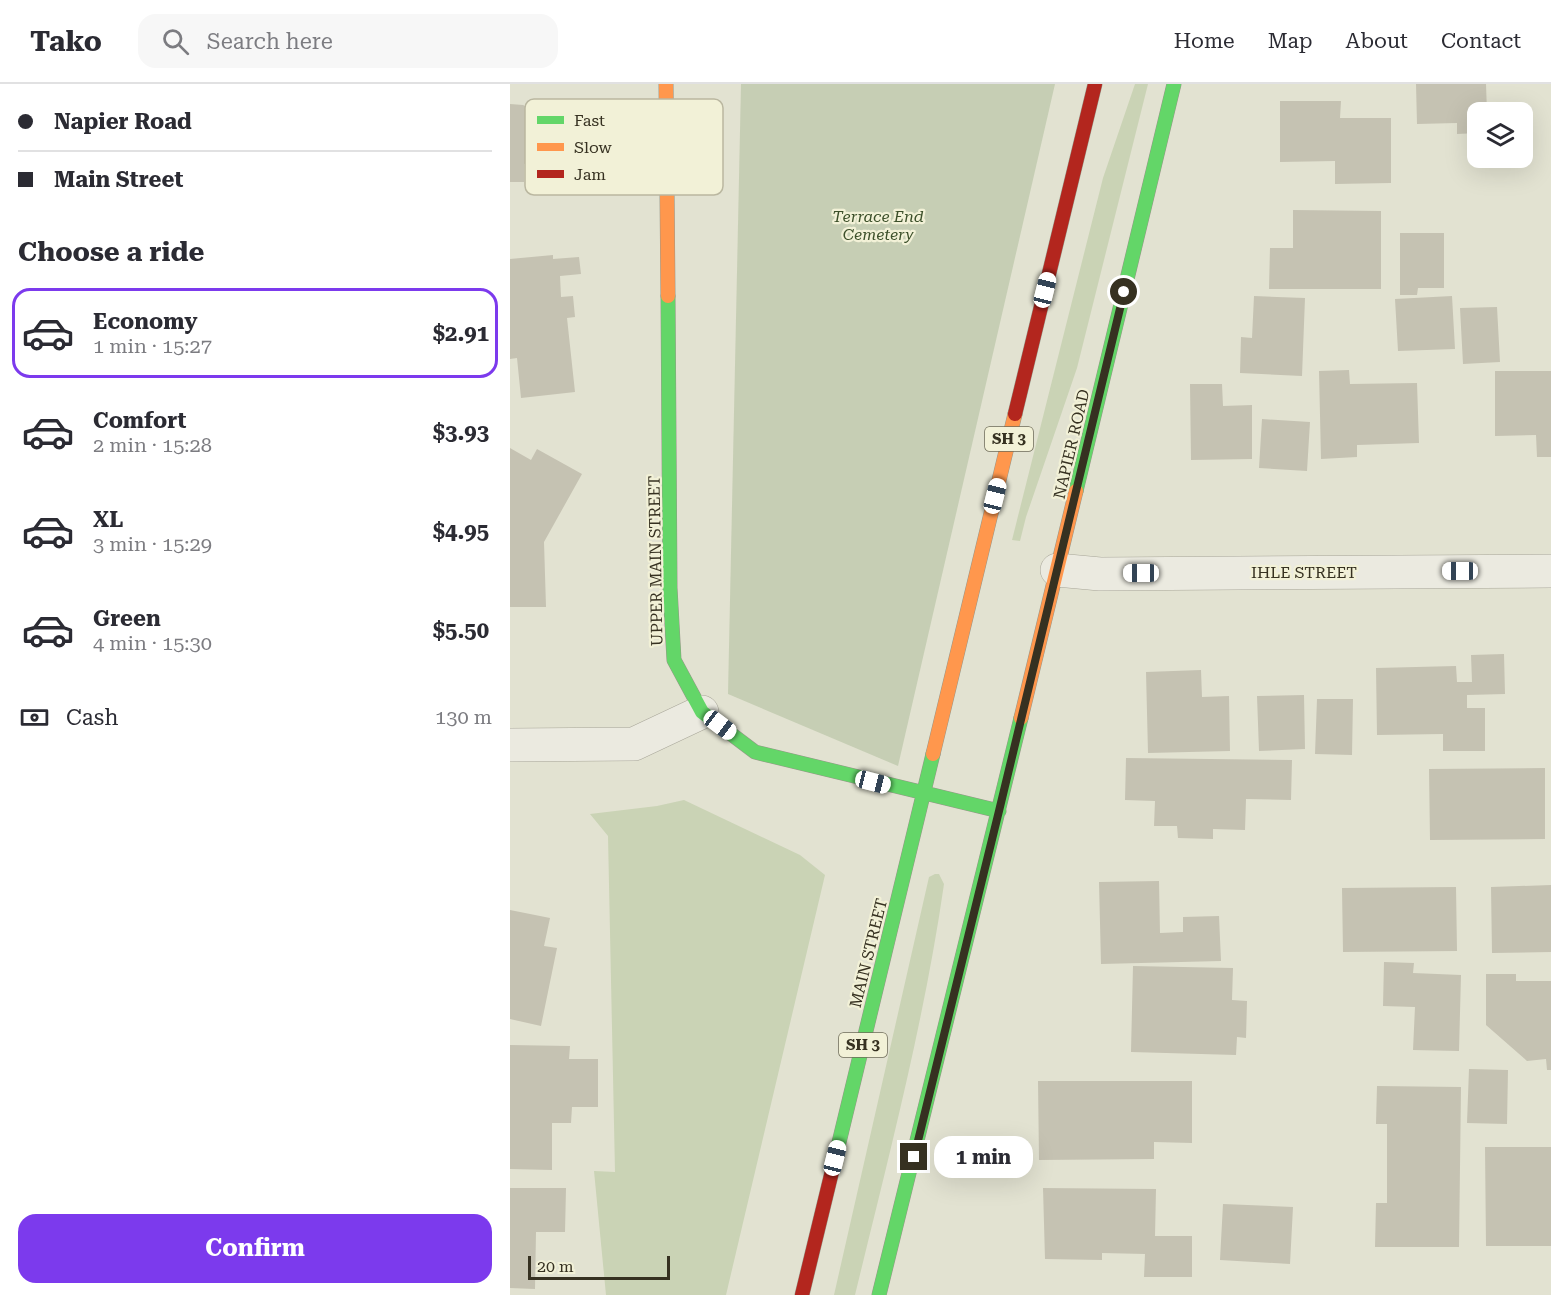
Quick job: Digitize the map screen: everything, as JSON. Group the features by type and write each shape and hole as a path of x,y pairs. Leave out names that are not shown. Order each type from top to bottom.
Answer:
{"main road":[{"name":"UPPER MAIN STREET","path":"666,84 666,99"},
{"name":"SH 3","path":"923,794 1095,84"},
{"name":"NAPIER ROAD","path":"999,811 1174,84"},
{"name":"UPPER MAIN STREET","path":"667,195 670,588 674,660 702,712 755,752 999,811"},
{"name":"MAIN STREET","path":"802,1295 923,794"},
{"path":"879,1295 999,811"}],"street":[{"name":"IHLE STREET","path":"1057,570 1100,574 1551,571"},
{"path":"510,745 634,744 702,712"}],"green space":[{"name":"Terrace End Cemetery","path":"741,84 1055,84 898,766 728,694"},
{"path":"1135,84 1148,84 1077,368 1026,517 1020,541 1012,540 1103,178"},
{"path":"684,800 800,855 825,875 726,1295 606,1295 594,1171 615,1172 608,836 590,814 657,806"},
{"path":"939,874 944,884 936,936 916,1039 892,1142 855,1295 834,1295 929,877"}],"building":[{"path":"1416,84 1486,84 1487,102 1467,102 1467,134 1457,134 1457,123 1417,124"},
{"path":"1280,101 1341,101 1340,118 1391,118 1391,183 1335,184 1335,161 1280,162"},
{"path":"510,104 523,105 525,106 524,182 510,182"},
{"path":"1293,210 1381,211 1381,289 1269,289 1270,248 1293,248"},
{"path":"1400,233 1444,233 1444,288 1418,288 1417,295 1400,295"},
{"path":"553,255 553,259 579,257 581,274 560,276 561,297 573,296 575,317 567,318 575,392 521,398 517,358 510,359 510,259"},
{"path":"1254,296 1305,298 1302,376 1240,373 1241,337 1252,338"},
{"path":"1452,296 1455,349 1398,351 1395,299"},
{"path":"1497,307 1500,362 1463,364 1460,308"},
{"path":"1349,370 1350,384 1417,383 1419,443 1357,445 1357,457 1321,459 1319,371"},
{"path":"1495,371 1551,371 1551,457 1537,457 1536,435 1495,436"},
{"path":"1190,384 1222,384 1223,406 1252,405 1252,459 1191,460"},
{"path":"1262,419 1310,422 1307,471 1259,468"},
{"path":"510,448 531,460 537,449 582,474 544,542 546,607 510,607"},
{"path":"1504,654 1505,694 1467,695 1467,708 1485,708 1485,751 1443,751 1443,734 1377,735 1376,668 1456,666 1457,682 1472,682 1471,655"},
{"path":"1201,670 1202,697 1229,696 1230,751 1148,753 1146,672"},
{"path":"1304,695 1305,749 1259,751 1257,696"},
{"path":"1317,699 1353,699 1352,755 1315,754"},
{"path":"1126,758 1292,760 1291,800 1246,799 1245,830 1213,829 1213,839 1178,838 1177,826 1154,826 1155,801 1125,800"},
{"path":"1545,768 1545,839 1430,840 1429,769"},
{"path":"1159,881 1160,933 1183,932 1183,917 1219,916 1221,961 1101,964 1099,882"},
{"path":"1551,885 1551,952 1492,953 1491,887"},
{"path":"1456,887 1457,951 1343,952 1342,888"},
{"path":"510,910 550,918 544,946 557,948 541,1026 510,1019"},
{"path":"1384,962 1414,963 1413,973 1461,975 1459,1051 1413,1050 1415,1007 1383,1006"},
{"path":"1133,966 1233,968 1232,1000 1247,1001 1246,1038 1237,1037 1236,1055 1131,1052"},
{"path":"1486,974 1516,974 1516,981 1551,981 1551,1070 1547,1070 1546,1059 1527,1061 1486,1025"},
{"path":"510,1045 570,1046 569,1059 598,1059 598,1107 572,1107 571,1123 552,1123 552,1170 510,1169"},
{"path":"1469,1069 1508,1070 1507,1124 1467,1123"},
{"path":"1038,1081 1192,1081 1192,1143 1154,1142 1154,1159 1039,1160"},
{"path":"1377,1086 1461,1087 1459,1247 1375,1247 1376,1203 1387,1203 1387,1124 1376,1124"},
{"path":"1485,1147 1551,1147 1551,1246 1486,1246"},
{"path":"510,1188 566,1188 565,1232 536,1232 535,1289 510,1288"},
{"path":"1043,1188 1156,1189 1155,1236 1192,1236 1192,1277 1144,1277 1145,1254 1102,1253 1102,1260 1045,1259"},
{"path":"1223,1204 1293,1207 1290,1264 1220,1260"}],"traffic: fast":[{"path":"1076,491 1174,84"},
{"path":"668,296 670,588 674,660 702,712 755,752 999,811"},
{"path":"879,1295 1021,718"},
{"path":"835,1159 933,754"}],"traffic: slow":[{"path":"666,84 666,99"},
{"path":"667,195 668,296"},
{"path":"933,754 1015,414"},
{"path":"1021,718 1076,491"}],"traffic: jam":[{"path":"1015,414 1095,84"},
{"path":"802,1295 835,1159"}],"route":[{"path":"914,1157 1124,292"}]}
